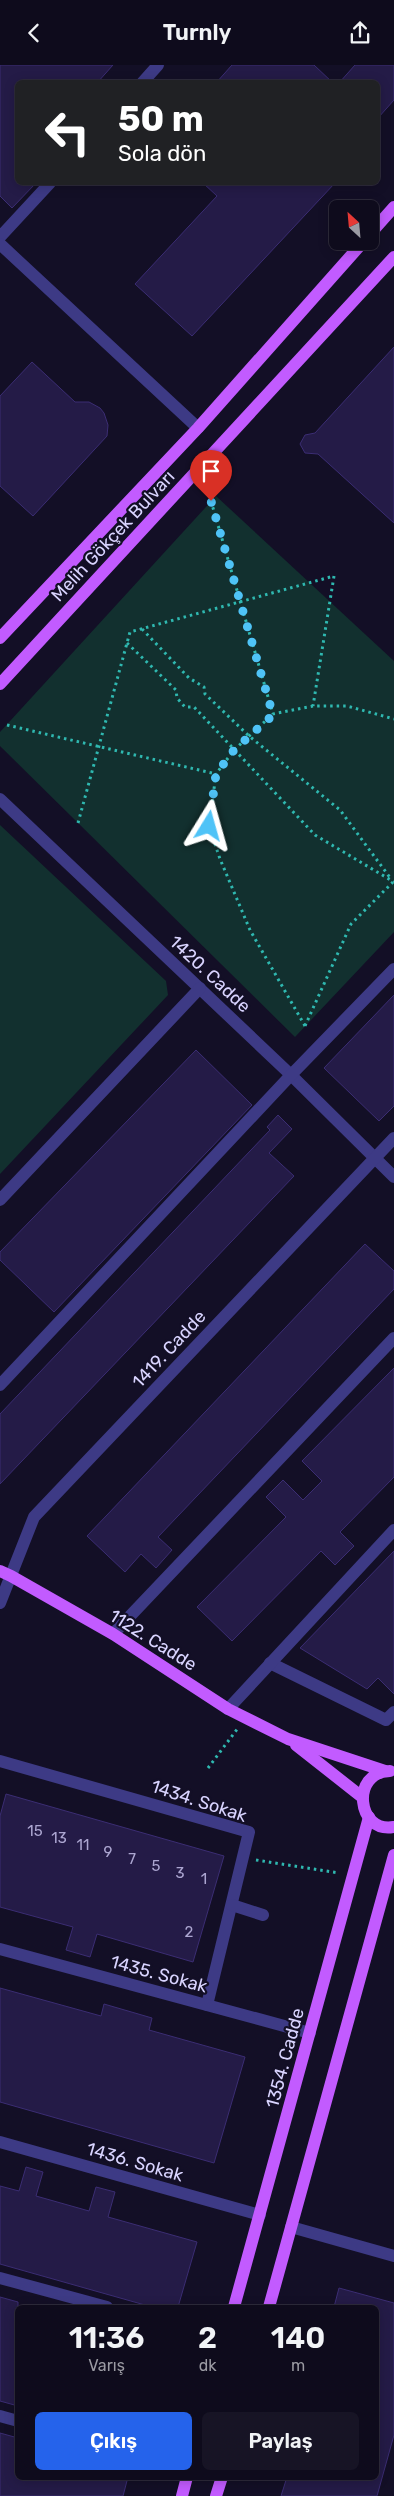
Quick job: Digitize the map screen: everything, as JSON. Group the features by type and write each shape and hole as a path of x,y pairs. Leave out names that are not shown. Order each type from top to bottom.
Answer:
{"main road":[{"path":"379,224 394,207"},
{"name":"Melih Gökçek Bulvarı","path":"0,638 198,428 356,250"},
{"name":"Melih Gökçek Bulvarı","path":"0,684 394,257"},
{"name":"1122. Cadde","path":"6,1573 113,1634 228,1709 288,1739"},
{"path":"288,1739 390,1771"},
{"path":"288,1739 362,1797"},
{"path":"390,1771 378,1773 366,1783 362,1797 363,1807 369,1817 377,1824 394,1827"},
{"name":"1354. Cadde","path":"235,2305 369,1817"},
{"path":"270,2305 394,1855"},
{"path":"182,2496 187,2480"},
{"path":"216,2496 221,2480"}],"street":[{"path":"145,80 158,65"},
{"path":"0,237 48,185"},
{"path":"0,244 198,428"},
{"name":"1420. Cadde","path":"0,799 291,1075 394,1177"},
{"path":"0,1385 291,1075 394,969"},
{"path":"0,1200 200,988"},
{"name":"1419. Cadde","path":"0,1603 6,1573 34,1517 394,1138"},
{"path":"113,1634 394,1338"},
{"path":"228,1709 394,1530"},
{"path":"270,1663 386,1720 394,1711"},
{"name":"1434. Sokak","path":"0,1761 249,1832 207,2005"},
{"path":"232,1905 263,1915"},
{"name":"1435. Sokak","path":"0,1949 310,2033"},
{"name":"1436. Sokak","path":"0,2142 260,2215"},
{"path":"291,2227 394,2256"},
{"path":"0,2278 100,2305"},
{"path":"0,2416 15,2420"}],"path":[{"path":"211,501 273,715"},
{"path":"78,823 130,633 334,576 313,706"},
{"path":"142,629 189,678 200,682 204,687 205,694 248,736 340,810 394,881"},
{"path":"127,643 176,690 177,698 185,707 194,707 315,835 394,881"},
{"path":"394,719 347,706 313,706 273,715 234,750 216,774 209,826 220,859 250,930 305,1026 351,924 394,881"},
{"path":"7,725 216,774"},
{"path":"208,1768 245,1717"},
{"path":"243,1858 353,1875"}],"green space":[{"path":"216,496 394,661 394,932 295,1037 0,746 0,732"},
{"path":"0,825 166,981 168,995 0,1174"}],"building":[{"path":"0,65 113,65 100,80 15,80 15,185 34,185 12,208 0,196"},
{"path":"232,65 314,65 330,80 219,80"},
{"path":"355,65 394,65 394,100 380,116 380,80 342,80"},
{"path":"205,185 333,185 192,336 135,284 217,196"},
{"path":"394,347 394,523 318,454 305,453 300,444 305,435 315,433"},
{"path":"32,362 75,402 89,402 100,408 108,425 107,436 33,516 0,486 0,396"},
{"path":"394,995 394,1106 379,1121 324,1068"},
{"path":"196,1050 252,1105 54,1312 0,1260 0,1252"},
{"path":"278,1115 292,1129 269,1153 294,1176 0,1484 0,1414 270,1130 267,1127"},
{"path":"365,1244 394,1271 394,1289 158,1537 172,1550 156,1568 141,1554 125,1572 87,1536"},
{"path":"394,1368 394,1477 340,1532 354,1546 335,1565 321,1551 232,1641 197,1607 286,1517 266,1497 283,1480 303,1500 322,1481 302,1461"},
{"path":"394,1551 394,1694 378,1678 367,1689 300,1648"},
{"path":"6,1794 224,1856 193,1962 97,1934 90,1957 66,1950 73,1927 0,1907 0,1816"},
{"path":"0,1988 101,2016 104,2004 152,2018 149,2030 245,2057 214,2163 0,2102"},
{"path":"26,2167 43,2172 36,2196 89,2211 96,2187 115,2192 108,2217 197,2242 179,2305 145,2305 0,2264 0,2186 19,2191"},
{"path":"339,2288 394,2303 394,2435 377,2496 281,2496 286,2480 379,2480 379,2305 335,2305"},
{"path":"0,2297 18,2302 18,2305 15,2305 15,2405 0,2401"},
{"path":"0,2433 15,2437 15,2480 127,2480 123,2496 0,2496"}],"route":[{"path":"209,826 216,774 234,750 273,715 211,501"}]}
